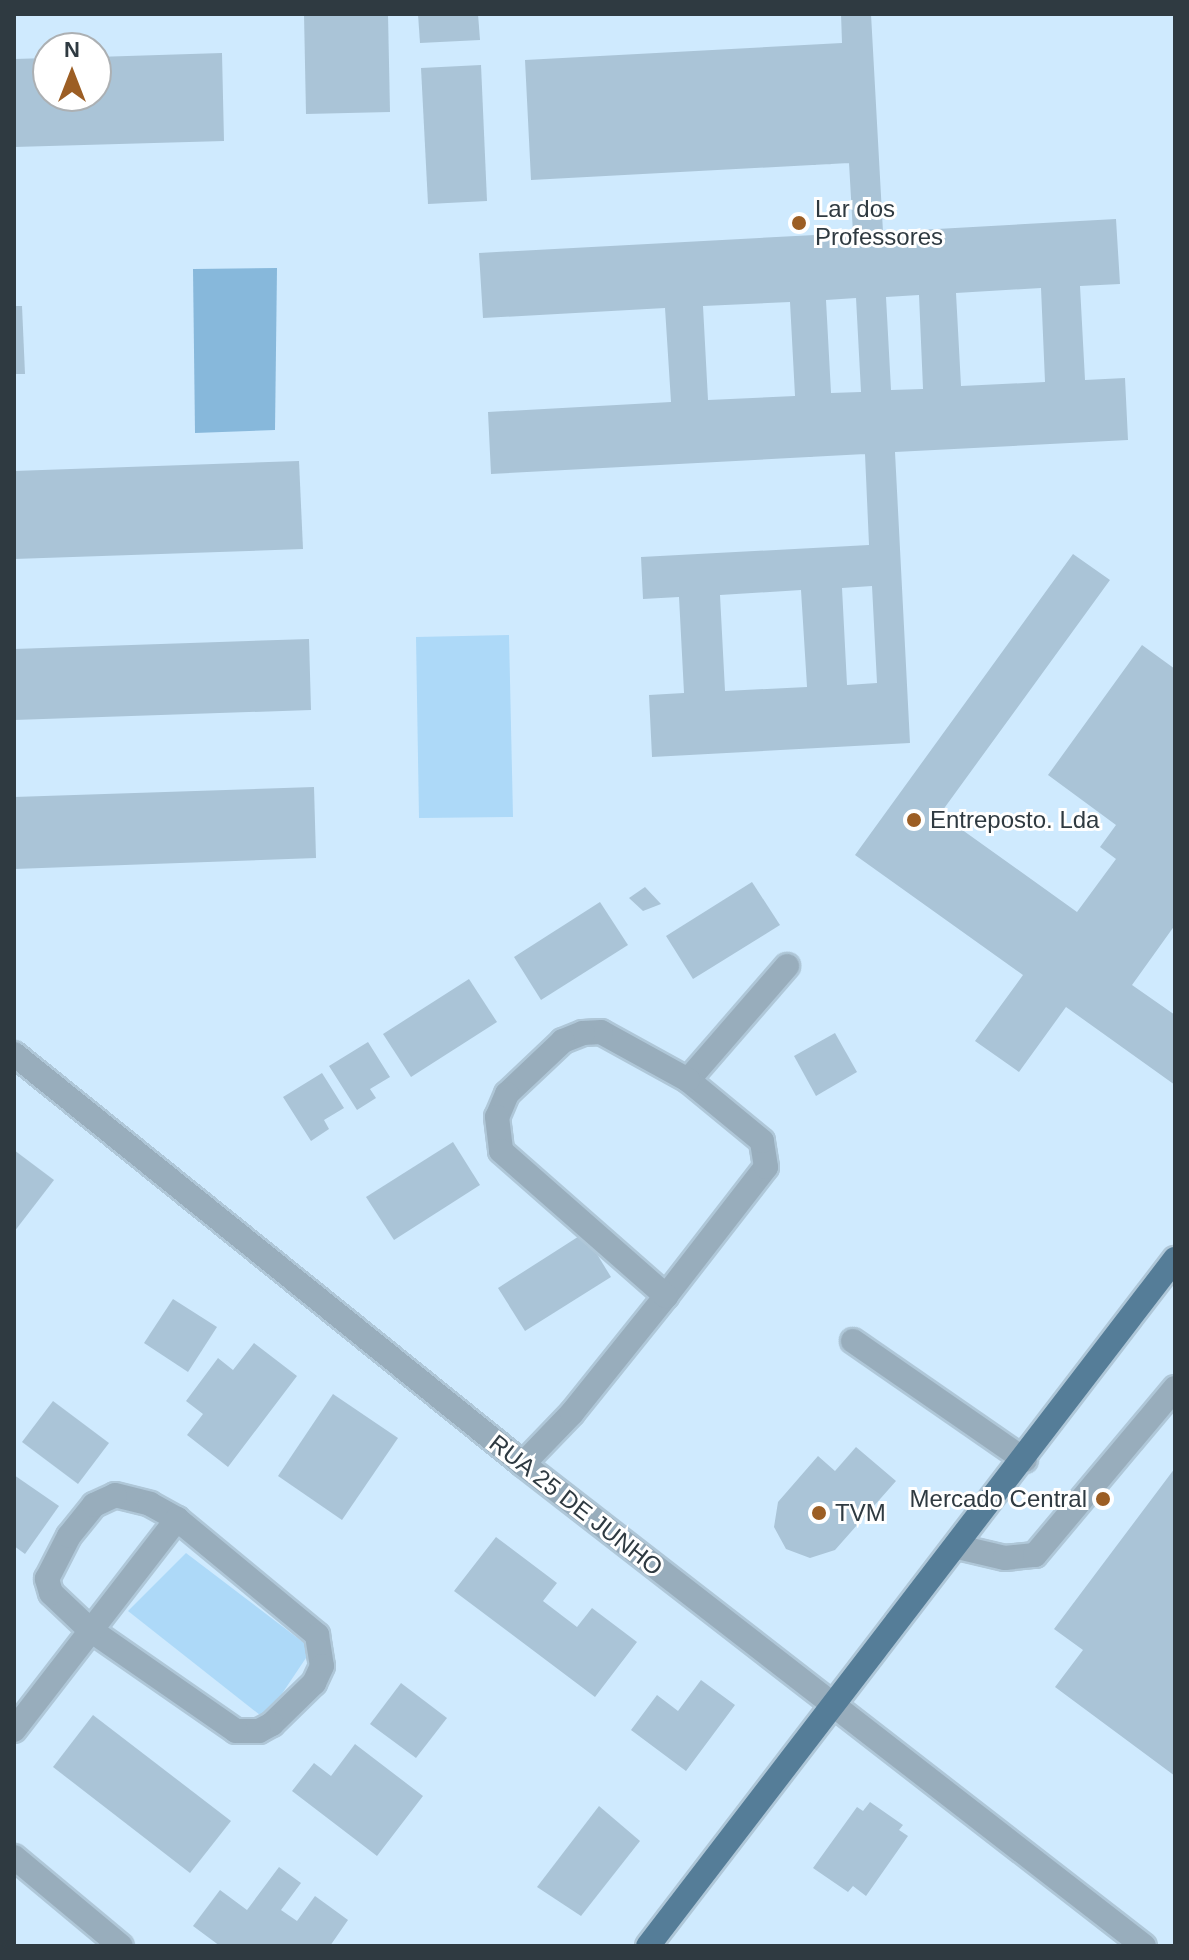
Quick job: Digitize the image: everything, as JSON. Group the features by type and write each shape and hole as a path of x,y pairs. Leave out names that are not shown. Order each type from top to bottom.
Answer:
{"main road":[{"path":"648,1946 1025,1460 1175,1259"}],"street":[{"path":"688,1080 787,966"},
{"path":"523,1464 572,1413 666,1296 766,1167 768,1157 750,1129 688,1080 601,1032 583,1033 563,1041 507,1094 497,1117 501,1151 666,1296"},
{"name":"RUA 25 DE JUNHO","path":"14,1054 523,1464 1144,1946"},
{"path":"853,1341 1025,1460"},
{"path":"958,1547 1005,1558 1035,1555 1175,1388"},
{"path":"115,1495 150,1504 177,1519 317,1635 322,1666 314,1683 272,1724 245,1733 89,1629 51,1593 47,1579 77,1526 94,1505 115,1495"},
{"path":"14,1730 177,1519"},
{"path":"14,1857 121,1946"}],"shaded area":[{"path":"277,268 275,430 195,433 193,269"},
{"path":"509,635 513,817 419,818 416,637"},
{"path":"186,1553 312,1649 265,1719 128,1611"}],"building":[{"path":"304,14 388,14 390,112 306,114"},
{"path":"418,14 478,14 480,40 420,43"},
{"path":"841,14 871,14 883,232 1116,219 1120,284 1080,286 1085,380 1125,378 1128,440 895,452 910,743 652,757 649,695 684,693 679,597 643,599 641,557 869,545 865,454 491,474 488,412 671,402 665,308 483,318 479,253 853,233 849,163 531,180 525,60 842,43","holes":["1041,288 1045,382 961,386 956,293","919,295 923,389 891,390 886,297","856,298 861,392 831,393 826,300","790,302 795,396 708,400 703,306","872,586 877,683 847,685 842,588","801,590 807,687 725,691 720,595"]},
{"path":"222,53 224,141 14,147 14,59 32,58 32,112 112,112 112,56"},
{"path":"481,65 487,201 428,204 421,68"},
{"path":"14,306 22,306 25,374 14,374"},
{"path":"299,461 303,549 14,559 14,471"},
{"name":"Entreposto. Lda","path":"1073,554 1110,580 940,814 1077,912 1116,859 1100,847 1116,825 1048,775 1142,645 1175,669 1175,925 1132,985 1175,1015 1175,1085 1066,1007 1019,1072 975,1041 1023,975 855,855"},
{"path":"309,639 311,710 14,720 14,649"},
{"path":"314,787 316,858 14,869 14,797"},
{"path":"752,882 780,925 693,979 666,936"},
{"path":"645,887 661,904 643,911 629,898"},
{"path":"600,902 628,945 541,1000 514,957"},
{"path":"469,979 497,1022 411,1077 383,1034"},
{"path":"835,1033 857,1072 816,1096 794,1056"},
{"path":"368,1042 390,1077 370,1089 376,1098 357,1110 329,1066"},
{"path":"322,1073 344,1108 324,1120 329,1129 311,1141 283,1097"},
{"path":"453,1142 480,1185 394,1240 366,1197"},
{"path":"14,1150 54,1180 14,1232"},
{"path":"584,1233 611,1277 525,1331 498,1288"},
{"path":"173,1299 217,1327 188,1372 144,1343"},
{"path":"254,1343 297,1376 228,1467 187,1435 203,1414 186,1401 218,1358 233,1370"},
{"path":"333,1394 398,1438 342,1520 278,1476"},
{"path":"53,1401 109,1443 78,1484 22,1442"},
{"path":"856,1447 896,1481 835,1550 810,1558 786,1549 774,1527 778,1502 818,1456 835,1471"},
{"path":"1175,1468 1175,1776 1055,1687 1083,1650 1054,1629"},
{"path":"14,1475 59,1506 25,1554 14,1546"},
{"path":"496,1537 557,1583 543,1601 577,1627 592,1608 637,1642 595,1697 454,1591"},
{"path":"701,1680 735,1705 686,1771 631,1730 657,1695 678,1711"},
{"path":"401,1683 447,1718 416,1758 370,1724"},
{"path":"93,1715 231,1821 190,1873 53,1767"},
{"path":"355,1744 423,1796 377,1856 292,1791 314,1763 331,1776"},
{"path":"870,1802 903,1825 899,1830 908,1836 866,1896 853,1886 848,1892 813,1868 857,1807 863,1811"},
{"path":"599,1806 640,1841 581,1916 537,1887"},
{"path":"279,1867 301,1883 281,1910 297,1921 315,1896 348,1920 330,1946 220,1946 193,1926 220,1890 247,1910"}],"place":[{"name":"Lar dos Professores","path":"799,223"},
{"name":"Entreposto. Lda","path":"914,820"},
{"name":"Mercado Central","path":"1103,1499"},
{"name":"TVM","path":"819,1513"}]}
